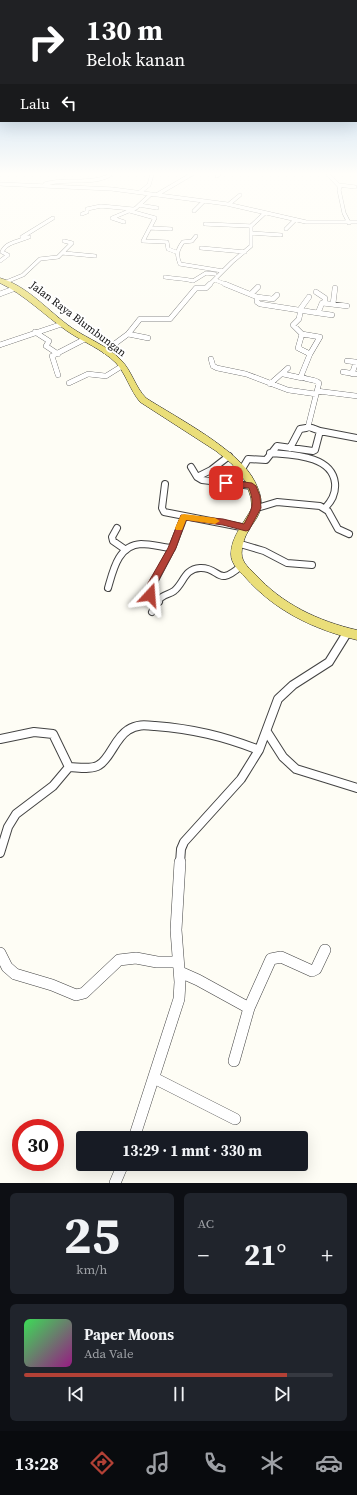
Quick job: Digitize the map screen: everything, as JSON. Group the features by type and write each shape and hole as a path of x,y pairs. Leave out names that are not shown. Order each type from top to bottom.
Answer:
{"main road":[{"name":"Jalan Raya Blumbungan","path":"3,281 33,299 62,324 117,360 122,366 135,392 143,400 229,456 242,469 252,486 256,496 257,508"},
{"path":"257,508 237,543 237,559 241,566 265,591 286,607 306,617 347,633 357,635"}],"street":[{"path":"0,261 8,255 1,251 34,229"},
{"path":"150,229 143,242 167,242 169,250 176,252"},
{"path":"233,229 252,230 282,235"},
{"path":"105,351 128,334 140,319 170,319 196,288 206,288 232,262 251,246 252,230"},
{"path":"196,236 192,241 182,242 176,252 178,260 182,265 223,271"},
{"path":"17,240 22,240 28,237"},
{"path":"3,281 23,275 40,259 56,258 72,244 64,241"},
{"path":"201,248 245,252"},
{"path":"63,253 95,256"},
{"path":"165,277 175,279 182,278 193,281 208,273 220,275"},
{"path":"215,280 257,297 273,299 277,295"},
{"path":"251,294 258,287"},
{"path":"0,294 16,288"},
{"path":"333,304 336,295 335,288"},
{"path":"316,292 325,298 325,303"},
{"path":"257,297 257,302 260,304 276,305 318,313 332,314"},
{"path":"302,378 301,376 310,354 320,337 301,333 293,325 299,319 300,310 310,298"},
{"path":"318,313 320,304 325,303 347,306"},
{"path":"0,345 62,324"},
{"path":"35,332 47,338 49,341 46,346 58,354"},
{"path":"301,333 298,348 310,354"},
{"path":"128,334 148,338"},
{"path":"58,376 52,358 85,339"},
{"path":"211,359 213,366 246,374 288,390 357,396"},
{"path":"343,372 355,374 357,362 347,360"},
{"path":"69,383 88,374 106,376 122,366"},
{"path":"270,384 288,368"},
{"path":"283,374 318,381 319,383 308,428"},
{"path":"290,448 300,429 308,428 357,438"},
{"path":"242,469 248,459 267,459 276,446 313,451 316,450 320,431"},
{"path":"270,453 316,461 329,467 333,471 336,482 334,497 325,508"},
{"path":"197,477 211,470 229,456"},
{"path":"191,466 197,477 210,482 252,486"},
{"path":"165,484 162,511 184,517 223,522 246,528"},
{"path":"257,508 277,502 311,505 325,508 338,529 349,534"},
{"path":"159,602 150,595 151,588 172,548 184,517"},
{"path":"117,528 112,537 112,541 126,550"},
{"path":"237,543 264,551 287,563 312,565"},
{"path":"108,588 115,564 126,550 136,544 172,548"},
{"path":"152,612 163,597 172,592 190,570 195,568 205,569 226,578 234,574 241,566"},
{"path":"136,1131 177,1010 179,999 179,967 176,930 181,849 184,842 238,783 259,750 267,732 273,710 278,699 293,685 329,662 347,633"},
{"path":"0,853 8,827 16,814 26,804 53,786 69,767 94,767 100,765 124,732 139,725 163,726 213,733 230,738 259,750"},
{"path":"0,739 38,732 49,732 53,734 69,767"},
{"path":"267,732 275,747 287,763 296,769 357,788"},
{"path":"234,1060 249,1008 271,959 278,957 284,958 312,971 316,969 325,950"},
{"path":"0,953 4,966 16,974 52,985 76,995 84,993 119,960 136,958 157,962 179,967 198,980 249,1008"},
{"path":"154,1078 235,1119"},
{"path":"115,1183 120,1171"}],"slow traffic":[{"path":"179,528 184,517 215,521"}],"route":[{"path":"150,595 153,583 172,548 184,517 223,522 246,528 257,508 256,496 252,486 226,483"}]}
